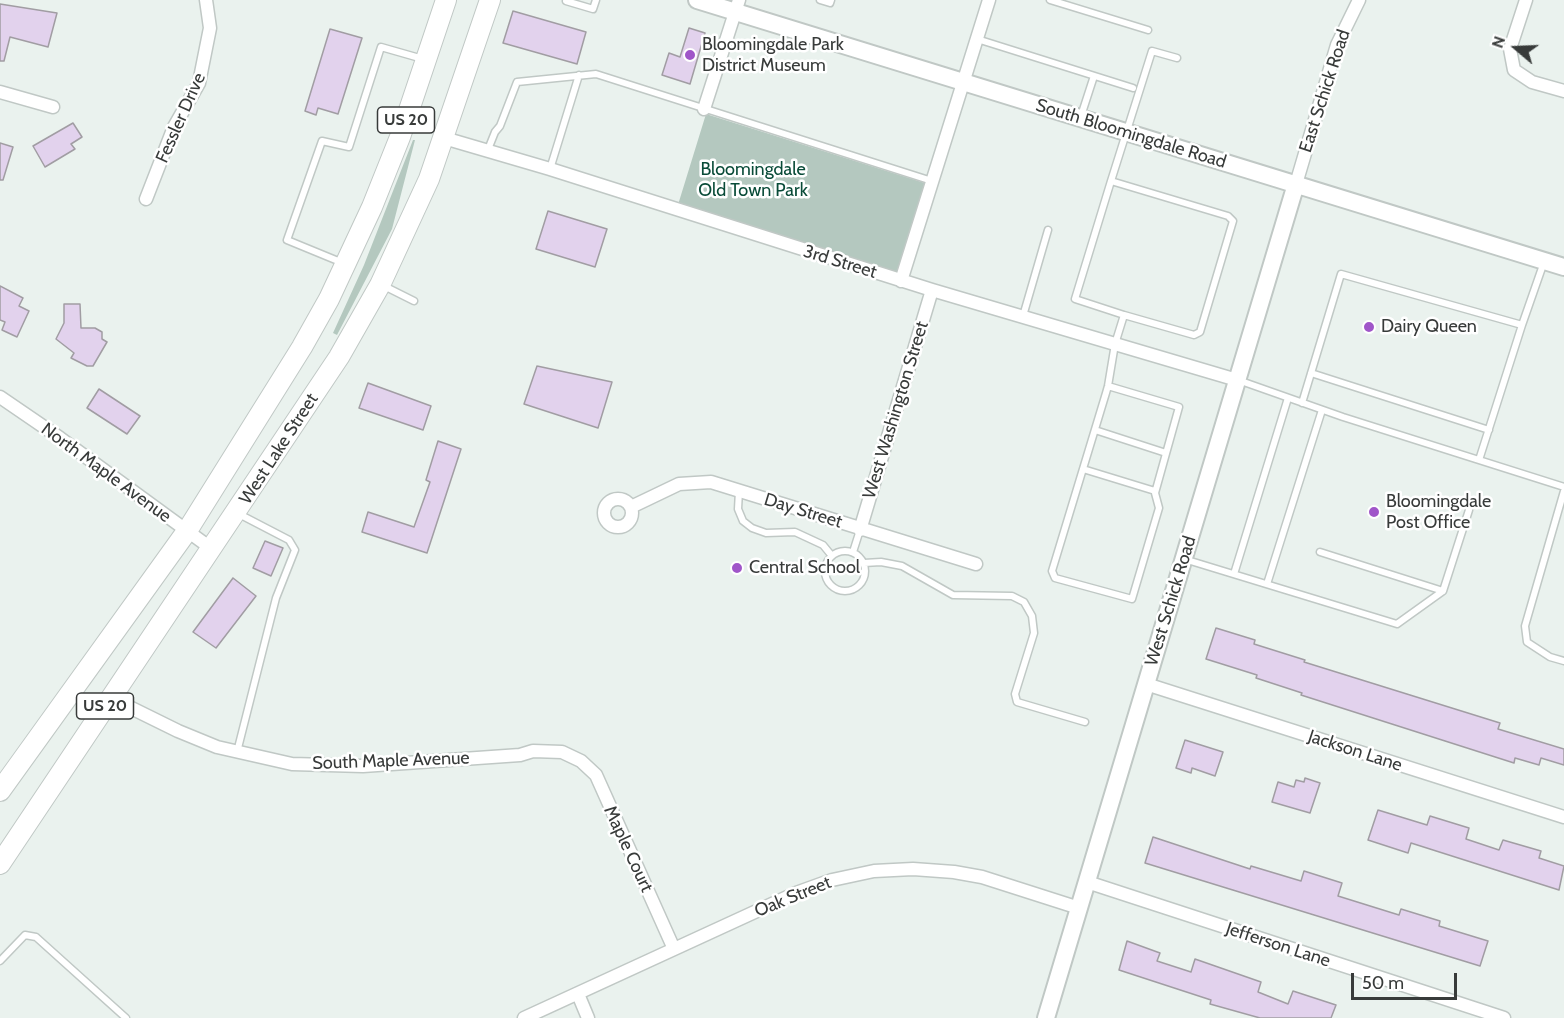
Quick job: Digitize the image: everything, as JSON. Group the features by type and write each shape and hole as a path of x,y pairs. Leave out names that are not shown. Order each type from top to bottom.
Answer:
{"main road":[{"name":"West Lake Street","path":"0,791 187,531 302,347 346,264 400,137 446,0"},
{"name":"West Lake Street","path":"0,864 237,513 339,357 380,285 416,211 444,138 490,0"},
{"name":"South Bloomingdale Road","path":"697,0 737,6 962,82 1564,267"},
{"name":"West Schick Road","path":"1046,1018 1296,184"}],"street":[{"name":"Fessler Drive","path":"146,199 174,128 199,83 210,28 206,0"},
{"path":"901,281 989,0"},
{"name":"East Schick Road","path":"1296,184 1337,45 1359,0"},
{"path":"1526,0 1510,49 1514,70 1532,82 1564,91"},
{"path":"704,110 737,6"},
{"path":"0,92 53,107"},
{"name":"3rd Street","path":"444,138 550,169 901,281 1237,380"},
{"name":"West Washington Street","path":"860,530 932,290"},
{"name":"North Maple Avenue","path":"0,397 212,549"},
{"name":"Day Street","path":"631,507 680,484 711,482 860,530 976,564"},
{"name":"Jackson Lane","path":"1146,684 1564,818"},
{"name":"South Maple Avenue","path":"111,698 178,731 237,753 292,764 326,766 497,756 548,750 573,757"},
{"name":"Maple Court","path":"573,757 596,775 674,949"},
{"name":"Oak Street","path":"524,1018 796,892 832,880 874,871 912,869 982,877 1079,908"},
{"name":"Jefferson Lane","path":"1087,882 1504,1018"},
{"path":"578,994 588,1018"}],"lane":[{"path":"566,1 593,9 596,0"},
{"path":"820,0 830,3 831,0"},
{"path":"1050,0 1148,30"},
{"path":"977,39 1133,88"},
{"path":"346,264 287,240 322,141 349,147 381,47 426,60"},
{"path":"1112,181 1228,216 1233,221 1200,332 1194,335 1075,300 1152,51 1177,58"},
{"path":"487,152 517,82 596,74 932,181"},
{"path":"550,169 579,75"},
{"path":"1081,118 1094,76"},
{"path":"1022,317 1048,230"},
{"path":"1479,460 1544,261"},
{"path":"1302,403 1341,274 1522,325"},
{"path":"380,285 414,301"},
{"path":"1108,386 1179,406 1155,491 1159,508 1132,599 1055,578 1052,571 1108,386 1115,344 1124,315"},
{"path":"1311,373 1489,430"},
{"path":"1237,380 1564,489 1525,626 1527,642 1550,657 1564,661"},
{"path":"1234,574 1288,398"},
{"path":"1267,584 1322,410"},
{"path":"1095,430 1166,453"},
{"path":"1083,469 1155,491"},
{"path":"739,491 738,509 743,521 752,528 766,534 795,532 823,545 832,556"},
{"path":"1184,559 1397,624 1443,591 1469,510"},
{"path":"237,513 289,540 295,550 276,597 237,753"},
{"path":"1555,522 1564,525"},
{"path":"853,552 860,530"},
{"path":"844,551 853,552 864,563 866,572 861,584 856,588 843,591 831,586 825,574 825,568 832,556 844,551"},
{"path":"1320,552 1443,591"},
{"path":"864,563 881,562 902,566 952,595 1012,597 1024,602 1032,616 1034,633 1015,694 1017,702 1085,722"},
{"path":"0,961 25,935 36,938 126,1018"}],"green space":[{"name":"Bloomingdale Old Town Park","path":"706,114 925,183 897,275 677,208"},
{"path":"413,140 415,140 392,229 337,335 333,333 364,265"}],"building":[{"path":"0,4 57,13 48,47 10,37 4,61 0,61"},
{"path":"513,11 586,32 577,64 503,43"},
{"name":"Bloomingdale Park District Museum","path":"689,28 705,33 690,84 662,75 669,53 680,57"},
{"path":"330,29 362,38 338,114 318,108 316,115 305,111"},
{"path":"73,123 82,137 71,144 75,149 45,167 33,146"},
{"path":"0,143 13,147 3,180 0,180"},
{"path":"548,211 607,229 595,267 536,249"},
{"path":"0,286 23,298 19,306 29,311 17,337 2,330 5,322 0,320"},
{"path":"64,304 80,304 81,328 95,328 102,332 102,339 107,342 93,366 87,366 71,358 74,353 56,339 64,323"},
{"path":"537,366 612,382 598,428 524,404"},
{"path":"368,383 431,406 423,430 359,408"},
{"path":"99,389 140,416 127,434 87,408"},
{"path":"438,441 461,449 427,553 362,532 368,512 414,527 430,482 426,480"},
{"path":"265,541 283,548 271,576 253,568"},
{"path":"233,578 256,596 216,648 193,632"},
{"path":"1216,628 1255,640 1254,644 1305,660 1304,662 1500,723 1498,729 1564,749 1564,765 1541,758 1539,765 1515,758 1514,763 1301,695 1302,693 1256,678 1257,675 1206,659"},
{"path":"1185,740 1223,752 1215,776 1192,768 1191,773 1176,768"},
{"path":"1305,778 1320,783 1310,813 1272,802 1278,782 1294,787 1296,780 1304,782"},
{"path":"1378,810 1427,825 1430,816 1469,828 1466,839 1499,850 1503,840 1541,851 1539,858 1564,866 1559,890 1411,843 1408,853 1368,840"},
{"path":"1153,837 1250,869 1251,866 1301,881 1304,871 1342,883 1338,896 1399,915 1401,909 1440,921 1439,926 1488,941 1480,966 1145,863"},
{"path":"1127,941 1160,953 1157,961 1191,972 1195,959 1261,982 1258,992 1288,1004 1293,991 1336,1005 1331,1018 1260,1018 1210,1004 1211,1000 1119,970"}],"place":[{"name":"Bloomingdale Park District Museum","path":"690,55"},
{"name":"Dairy Queen","path":"1369,327"},
{"name":"Bloomingdale Post Office","path":"1374,512"},
{"name":"Central School","path":"737,568"}]}
